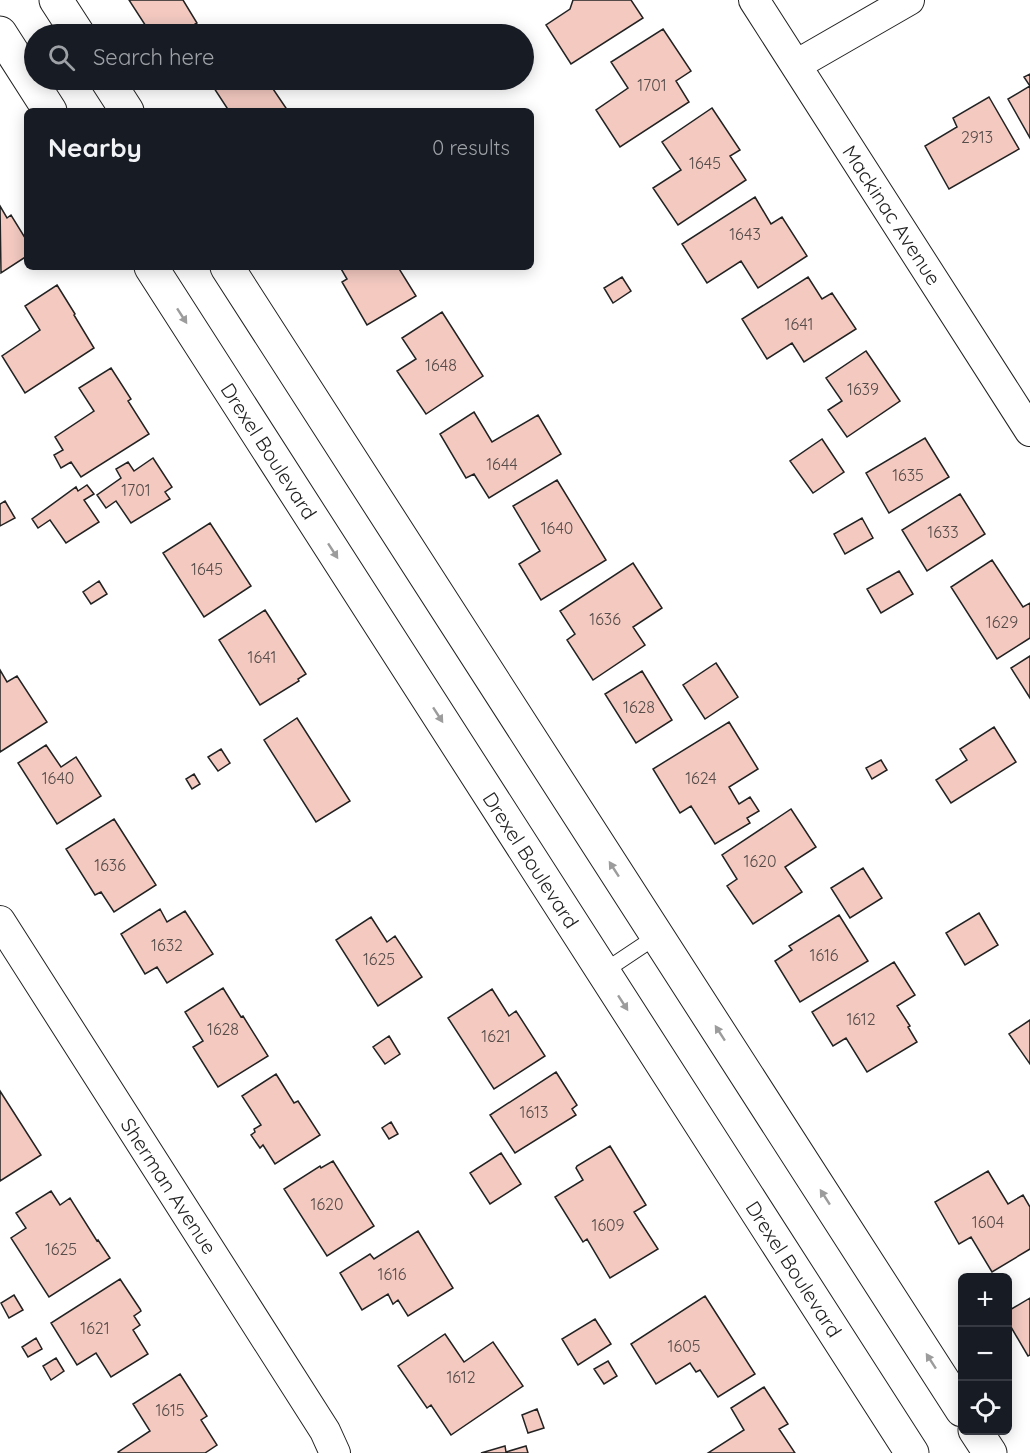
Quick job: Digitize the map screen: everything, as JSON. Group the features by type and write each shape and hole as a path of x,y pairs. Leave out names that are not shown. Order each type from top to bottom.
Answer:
{"street":[{"path":"56,0 72,24"},
{"name":"Mackinac Avenue","path":"754,0 1030,431"},
{"path":"796,65 909,0"},
{"path":"0,33 24,70"},
{"path":"37,90 48,108"},
{"path":"113,90 125,108"},
{"name":"Drexel Boulevard","path":"153,270 912,1453"},
{"path":"229,270 958,1402"},
{"name":"Sherman Avenue","path":"0,921 319,1421 335,1453"},
{"path":"978,1435 990,1453"}],"lane":[{"path":"603,972 657,936"}],"building":[{"path":"129,0 183,0 197,23 195,24 145,24"},
{"path":"573,0 631,0 643,18 571,64 546,25 570,9"},
{"path":"663,29 691,71 676,81 689,102 620,147 596,110 628,88 611,62"},
{"path":"1030,74 1030,86 1024,77"},
{"path":"1030,86 1030,138 1008,99"},
{"path":"215,90 274,90 286,108 227,108"},
{"path":"989,97 1019,149 949,189 925,146 957,127 953,118"},
{"path":"712,108 740,150 730,156 746,180 678,225 653,188 681,170 662,142"},
{"path":"755,197 771,224 782,217 807,256 758,288 741,261 707,283 682,244"},
{"path":"0,206 7,218 11,215 24,236 24,258 1,273"},
{"path":"342,270 400,270 416,296 367,325 342,282 347,279"},
{"path":"622,277 631,291 613,303 604,288"},
{"path":"808,277 822,299 832,293 856,329 804,362 792,343 767,359 742,319"},
{"path":"57,285 94,348 25,393 2,356 40,330 25,306"},
{"path":"442,312 483,376 426,414 397,371 416,359 402,338"},
{"path":"866,351 900,401 847,437 828,410 842,401 826,378"},
{"path":"111,368 131,399 128,401 149,434 81,477 71,462 61,468 54,455 63,450 55,437 94,411 79,388"},
{"path":"474,412 492,442 538,415 561,454 489,498 474,474 466,478 440,434"},
{"path":"925,438 949,477 889,513 866,473"},
{"path":"822,439 844,472 813,493 790,461"},
{"path":"153,458 172,487 165,492 170,499 131,523 116,501 106,508 97,495 121,478 116,469 128,462 134,471"},
{"path":"557,480 606,560 541,600 519,564 540,551 513,506"},
{"path":"87,485 94,494 84,500 99,522 66,543 50,520 38,528 32,519 76,487 78,491"},
{"path":"960,494 985,534 927,571 902,530"},
{"path":"5,501 15,518 0,526 0,504"},
{"path":"862,518 873,538 845,554 834,534"},
{"path":"210,523 251,586 204,617 163,553"},
{"path":"992,560 1023,607 1030,603 1030,638 997,659 951,587"},
{"path":"633,563 662,608 633,627 645,645 593,680 567,640 575,634 560,611"},
{"path":"899,571 913,594 881,613 867,589"},
{"path":"99,581 107,594 91,604 83,592"},
{"path":"265,610 306,674 298,679 299,681 260,705 219,640"},
{"path":"1030,656 1030,698 1011,668"},
{"path":"716,663 738,697 705,719 683,685"},
{"path":"0,670 7,682 17,676 47,722 0,752"},
{"path":"642,671 672,720 636,743 605,694"},
{"path":"297,718 350,801 316,822 264,740"},
{"path":"729,722 758,769 729,787 739,804 750,797 759,811 747,818 750,823 715,844 691,806 680,813 653,769"},
{"path":"994,727 1016,762 951,803 936,780 967,760 960,749"},
{"path":"46,745 61,767 76,757 101,796 57,824 18,763"},
{"path":"221,749 230,763 218,771 208,757"},
{"path":"881,760 887,770 872,779 866,768"},
{"path":"194,774 200,784 192,789 186,779"},
{"path":"791,809 816,847 785,867 802,892 753,924 727,886 737,879 722,855"},
{"path":"114,819 156,885 114,912 101,892 95,895 66,849"},
{"path":"863,868 882,898 850,918 831,888"},
{"path":"160,909 167,922 185,911 213,954 167,983 157,967 145,974 121,934"},
{"path":"979,913 998,945 965,965 946,933"},
{"path":"839,915 868,961 800,1002 775,961 792,950 789,946"},
{"path":"371,917 387,942 395,936 422,977 378,1006 336,940"},
{"path":"894,962 915,995 897,1006 917,1042 867,1072 846,1038 833,1046 812,1012"},
{"path":"223,988 268,1056 218,1087 193,1047 203,1041 185,1012"},
{"path":"492,989 509,1016 516,1011 545,1056 494,1089 448,1018"},
{"path":"1030,1020 1030,1064 1009,1034"},
{"path":"389,1036 400,1054 385,1064 373,1047"},
{"path":"556,1072 577,1105 572,1109 576,1115 515,1153 490,1115"},
{"path":"276,1074 294,1103 298,1101 320,1135 275,1164 263,1145 260,1148 251,1135 255,1132 254,1129 261,1125 242,1096"},
{"path":"0,1091 41,1155 0,1181"},
{"path":"391,1122 398,1134 389,1139 382,1128"},
{"path":"610,1146 646,1205 634,1212 658,1249 610,1278 587,1239 583,1242 555,1197 583,1180 577,1166"},
{"path":"501,1153 521,1184 490,1204 470,1173"},
{"path":"333,1161 374,1226 327,1256 284,1189 320,1166 321,1168"},
{"path":"988,1171 1008,1204 1023,1195 1030,1207 1030,1249 992,1272 971,1237 959,1244 935,1202"},
{"path":"51,1191 60,1205 70,1198 110,1258 49,1297 11,1238 26,1228 16,1213"},
{"path":"418,1231 453,1288 408,1316 398,1300 393,1304 388,1294 362,1310 340,1273 370,1254 374,1259"},
{"path":"120,1279 141,1311 134,1316 140,1325 133,1330 148,1354 111,1377 96,1353 77,1365 51,1323"},
{"path":"14,1295 23,1310 9,1318 1,1303"},
{"path":"705,1296 755,1374 718,1397 700,1370 696,1372 690,1363 656,1384 631,1344"},
{"path":"1030,1298 1030,1355 1028,1356 1012,1329 1012,1309"},
{"path":"595,1319 611,1344 578,1365 562,1339"},
{"path":"445,1334 464,1362 493,1342 523,1386 451,1435 431,1405 427,1408 398,1366"},
{"path":"36,1338 42,1349 28,1357 22,1347"},
{"path":"56,1358 64,1371 51,1380 43,1366"},
{"path":"608,1361 617,1376 604,1384 594,1369"},
{"path":"180,1374 207,1416 201,1420 217,1445 205,1453 119,1453 150,1431 133,1404"},
{"path":"764,1387 788,1424 779,1429 795,1453 708,1453 744,1430 731,1408"},
{"path":"537,1409 544,1428 528,1433 522,1415"},
{"path":"505,1446 506,1452 526,1446 528,1453 481,1453"}]}
